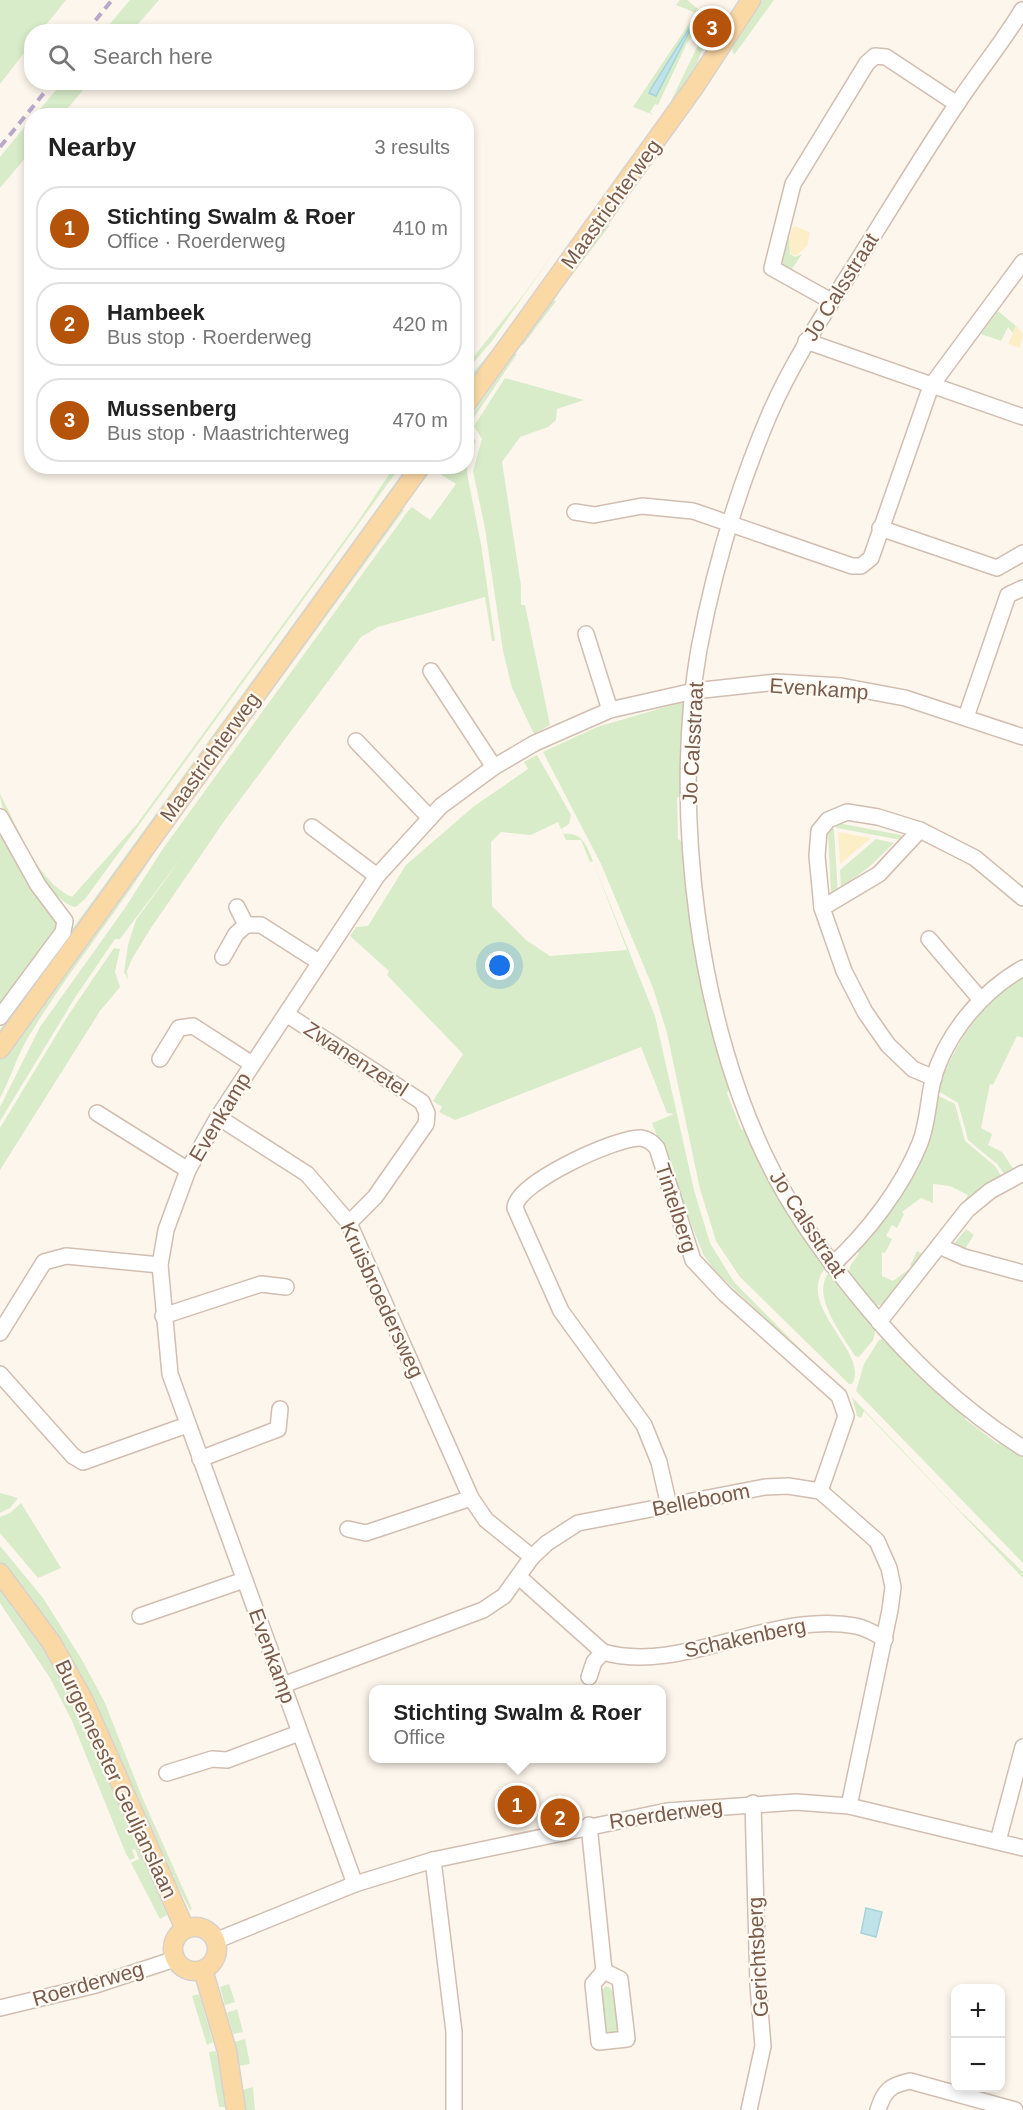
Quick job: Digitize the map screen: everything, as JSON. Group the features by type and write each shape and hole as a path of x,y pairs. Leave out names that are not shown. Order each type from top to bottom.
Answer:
{"main road":[{"name":"Maastrichterweg","path":"474,393 695,87 750,0"},
{"name":"Maastrichterweg","path":"0,1049 415,474"},
{"name":"Burgemeester Geuljanslaan","path":"0,1573 45,1634 84,1701 185,1929"},
{"path":"185,1929 204,1929 215,1941 215,1958 203,1970 189,1971 175,1959 173,1943 185,1929"},
{"path":"203,1970 227,2051 236,2110"}],"street":[{"path":"1010,0 1023,10"},
{"name":"Jo Calsstraat","path":"1023,10 957,104 831,301 806,341 770,413 730,523 699,652 694,691 689,822 700,932 716,1019 741,1098 771,1170 802,1222 832,1265 879,1322 913,1359 960,1403 1023,1448"},
{"path":"831,301 772,268 793,184 867,63 875,56 886,57 957,104"},
{"path":"575,512 594,515 642,506 693,510 852,566 861,566 871,558 931,386 1023,262"},
{"path":"806,341 1023,417"},
{"path":"880,528 997,568 1023,553"},
{"path":"966,717 1008,595 1023,588"},
{"path":"586,634 610,710"},
{"path":"431,671 494,767"},
{"name":"Evenkamp","path":"355,1884 170,1374 160,1265 166,1230 188,1170 218,1117 377,876 441,806 494,767 535,743 610,710 694,691 777,682 841,686 905,698 1023,737"},
{"path":"356,741 430,818"},
{"path":"934,1078 913,1069 888,1045 865,1012 844,971 822,908 817,856 819,831 828,820 847,812 878,817 920,830 975,858 1023,898"},
{"path":"0,818 38,885 65,921 63,932 0,1017"},
{"path":"312,826 377,876"},
{"path":"822,908 879,874 920,830"},
{"path":"237,908 246,925"},
{"path":"223,957 236,934 246,925 261,925 319,962"},
{"path":"929,939 981,1000"},
{"path":"832,1265 852,1247 905,1175 921,1141 934,1078 956,1030 981,1000 1023,968"},
{"name":"Zwanenzetel","path":"286,1014 422,1102 427,1113 426,1124 375,1197 349,1223"},
{"name":"Evenkamp","path":"160,1059 179,1028 193,1026 252,1064"},
{"name":"Evenkamp","path":"97,1113 188,1170"},
{"name":"Kruisbroedersweg","path":"218,1117 307,1174 349,1223 471,1498 486,1520 532,1557"},
{"name":"Tintelberg","path":"669,1506 659,1462 644,1425 561,1311 515,1208 516,1200 522,1192 562,1166 634,1139 648,1140 657,1148 693,1260 725,1294 839,1396 846,1416 820,1491"},
{"path":"879,1322 967,1210 990,1191 1023,1173"},
{"path":"939,1246 964,1257 1023,1273"},
{"path":"0,1333 44,1262 66,1256 160,1265"},
{"path":"163,1316 261,1284 286,1287"},
{"path":"0,1374 73,1456 83,1462 188,1425"},
{"path":"200,1459 278,1429 280,1409"},
{"name":"Belleboom","path":"283,1685 483,1610 504,1596 532,1557 547,1543 578,1523 765,1487 788,1486 820,1491 851,1515 877,1541 893,1587 885,1639 849,1806"},
{"path":"348,1529 366,1533 471,1498"},
{"path":"519,1576 603,1652 594,1662 589,1677"},
{"path":"140,1616 244,1580"},
{"name":"Schakenberg","path":"603,1652 650,1657 793,1626 825,1622 858,1626 885,1639"},
{"path":"167,1773 212,1759 226,1760 299,1733"},
{"path":"998,1841 1023,1747"},
{"name":"Roerderweg","path":"215,1941 355,1884 433,1860 589,1825 667,1811 753,1803 796,1802 849,1806 1023,1848"},
{"name":"Gerichtsberg","path":"749,2110 763,2046 758,1985 753,1803"},
{"path":"589,1825 604,1971 593,1984 599,2042 627,2039 620,1979 604,1971"},
{"path":"433,1860 454,2032 454,2110"},
{"name":"Roerderweg","path":"0,2008 96,1985 175,1959"},
{"path":"878,2110 882,2095 893,2084 910,2081 1015,2110"}],"green space":[{"path":"0,0 66,0 47,24 24,24 24,53 0,84"},
{"path":"130,0 159,0 138,24 110,24"},
{"path":"680,0 687,0 705,15 686,45 658,105 655,104 650,112 654,115 633,107 696,13 676,5"},
{"path":"762,0 774,0 734,55 732,49"},
{"path":"701,39 705,42 693,75 674,101 671,101"},
{"path":"56,90 83,90 68,108 41,108"},
{"path":"24,128 24,159 0,188 0,157"},
{"path":"607,225 610,225 563,287 564,282"},
{"path":"787,233 789,234 790,254 795,257 802,254 790,272 782,265"},
{"path":"561,242 492,341 474,362 474,356 524,294"},
{"path":"566,249 568,250 474,378 474,372 497,344"},
{"path":"552,300 556,301 521,345"},
{"path":"998,311 1016,326 1013,333 1008,327 1001,341 981,334"},
{"path":"514,354 517,354 474,418 474,412"},
{"path":"505,378 584,400 557,409 556,420 548,427 520,437 502,462 521,586 521,605 525,605 550,725 534,734 512,688 503,651 485,528 474,474 482,439 474,426"},
{"path":"389,474 395,474 85,899 76,907 66,903 41,877 29,860 8,822 0,794 39,867 60,890 72,897 137,824 359,520"},
{"path":"402,474 405,474 0,1033 0,1029"},
{"path":"440,474 467,474 481,544 495,641 492,641 485,597 378,627 361,637 225,820 151,928 133,957 127,971 128,980 124,972 128,945 136,920 185,853 120,939 115,939 76,996 0,1121 0,1107 40,1027 125,908 162,850 408,511 412,507 430,520 456,484"},
{"path":"399,510 404,510 158,847 60,988 25,1043 0,1098 0,1060"},
{"path":"686,701 684,794 677,798 678,839 684,843 731,1086 727,1093 741,1129 748,1131 826,1267 818,1282 819,1297 825,1313 851,1358 855,1371 852,1384 849,1384 740,1277 716,1241 700,1189 667,1033 653,988 601,864 543,752 597,727"},
{"path":"537,755 571,815 569,824 561,829 558,822 531,835 501,832 491,842 492,906 526,940 550,956 627,950 594,864 655,1016 694,1190 710,1243 734,1282 847,1396 714,1270 703,1254 652,1123 674,1114 667,1113 641,1047 455,1120 439,1112 442,1107 433,1101 463,1054 387,975 389,971 350,936 356,927 368,926 406,865 473,807 528,769 524,762"},
{"path":"838,823 901,835 901,840 837,828 835,825"},
{"path":"832,827 834,829 838,895 831,894 828,832"},
{"path":"0,832 27,883 55,917 57,927 0,1007"},
{"path":"563,834 579,837 586,845 593,861 590,862 581,840 566,840"},
{"path":"876,839 894,843 869,867 841,888 840,870"},
{"path":"114,948 120,949 115,972 120,987 100,1011 0,1170 0,1128 69,1014"},
{"path":"1023,975 1023,1038 1017,1036 993,1085 990,1084 981,1128 992,1134 988,1145 1002,1152 1014,1170 1005,1175 997,1164 968,1140 958,1103 938,1091 952,1056 971,1026 994,999"},
{"path":"937,1095 955,1104 965,1141 995,1166 1002,1177 962,1205 968,1195 950,1186 933,1184 933,1203 921,1198 902,1212 904,1214 897,1228 892,1225 886,1236 892,1239 885,1253 882,1252 882,1276 893,1281 912,1267 910,1266 917,1251 925,1255 886,1303 876,1306 849,1274 850,1266 859,1253 856,1251 902,1189"},
{"path":"966,1229 974,1235 963,1252 953,1245"},
{"path":"829,1272 876,1329 873,1340 859,1357 855,1356 843,1337 826,1304 823,1292 824,1282"},
{"path":"884,1339 913,1368 966,1411 965,1419 998,1444 1005,1441 1023,1457 1023,1563 856,1391 864,1364 879,1340"},
{"path":"852,1397 954,1505 1023,1572 1023,1578 864,1411 861,1418 857,1416"},
{"path":"0,1493 18,1498 10,1508 0,1513"},
{"path":"21,1503 61,1568 38,1578 0,1533 0,1517 10,1513"},
{"path":"0,1546 43,1598 82,1660 105,1703 142,1797 192,1909 190,1910 173,1878 175,1876 171,1875 157,1850 8,1573 0,1564"},
{"path":"0,1585 32,1628 84,1718 167,1915 160,1919 131,1863 139,1859 135,1849 132,1850 135,1858 130,1860 72,1721 50,1678 0,1603"},
{"path":"229,1984 235,2002 225,2005 220,1987"},
{"path":"606,1986 610,1988 617,2006 618,2025 615,2038 606,2038 600,1992"},
{"path":"199,1994 213,2042 207,2045 192,1996"},
{"path":"237,2009 243,2032 233,2034 227,2013"},
{"path":"245,2039 250,2064 239,2066 234,2042"},
{"path":"216,2051 225,2107 219,2107 209,2052"},
{"path":"253,2087 255,2110 244,2110 242,2090"}],"sand":[{"path":"794,226 810,232 807,246 796,256 791,254 789,243"},
{"path":"1016,326 1023,334 1020,348 1008,344"},
{"path":"838,832 871,838 840,864"}],"water":[{"path":"699,13 656,96 649,93 652,87"},
{"path":"866,1908 882,1912 876,1937 861,1933"}],"railway":[{"path":"92,24 112,0"},
{"path":"32,108 46,90"},
{"path":"0,147 24,118"}],"place":[{"name":"Mussenberg","path":"712,28"},
{"name":"Stichting Swalm & Roer","path":"517,1805"},
{"name":"Hambeek","path":"560,1818"}]}
